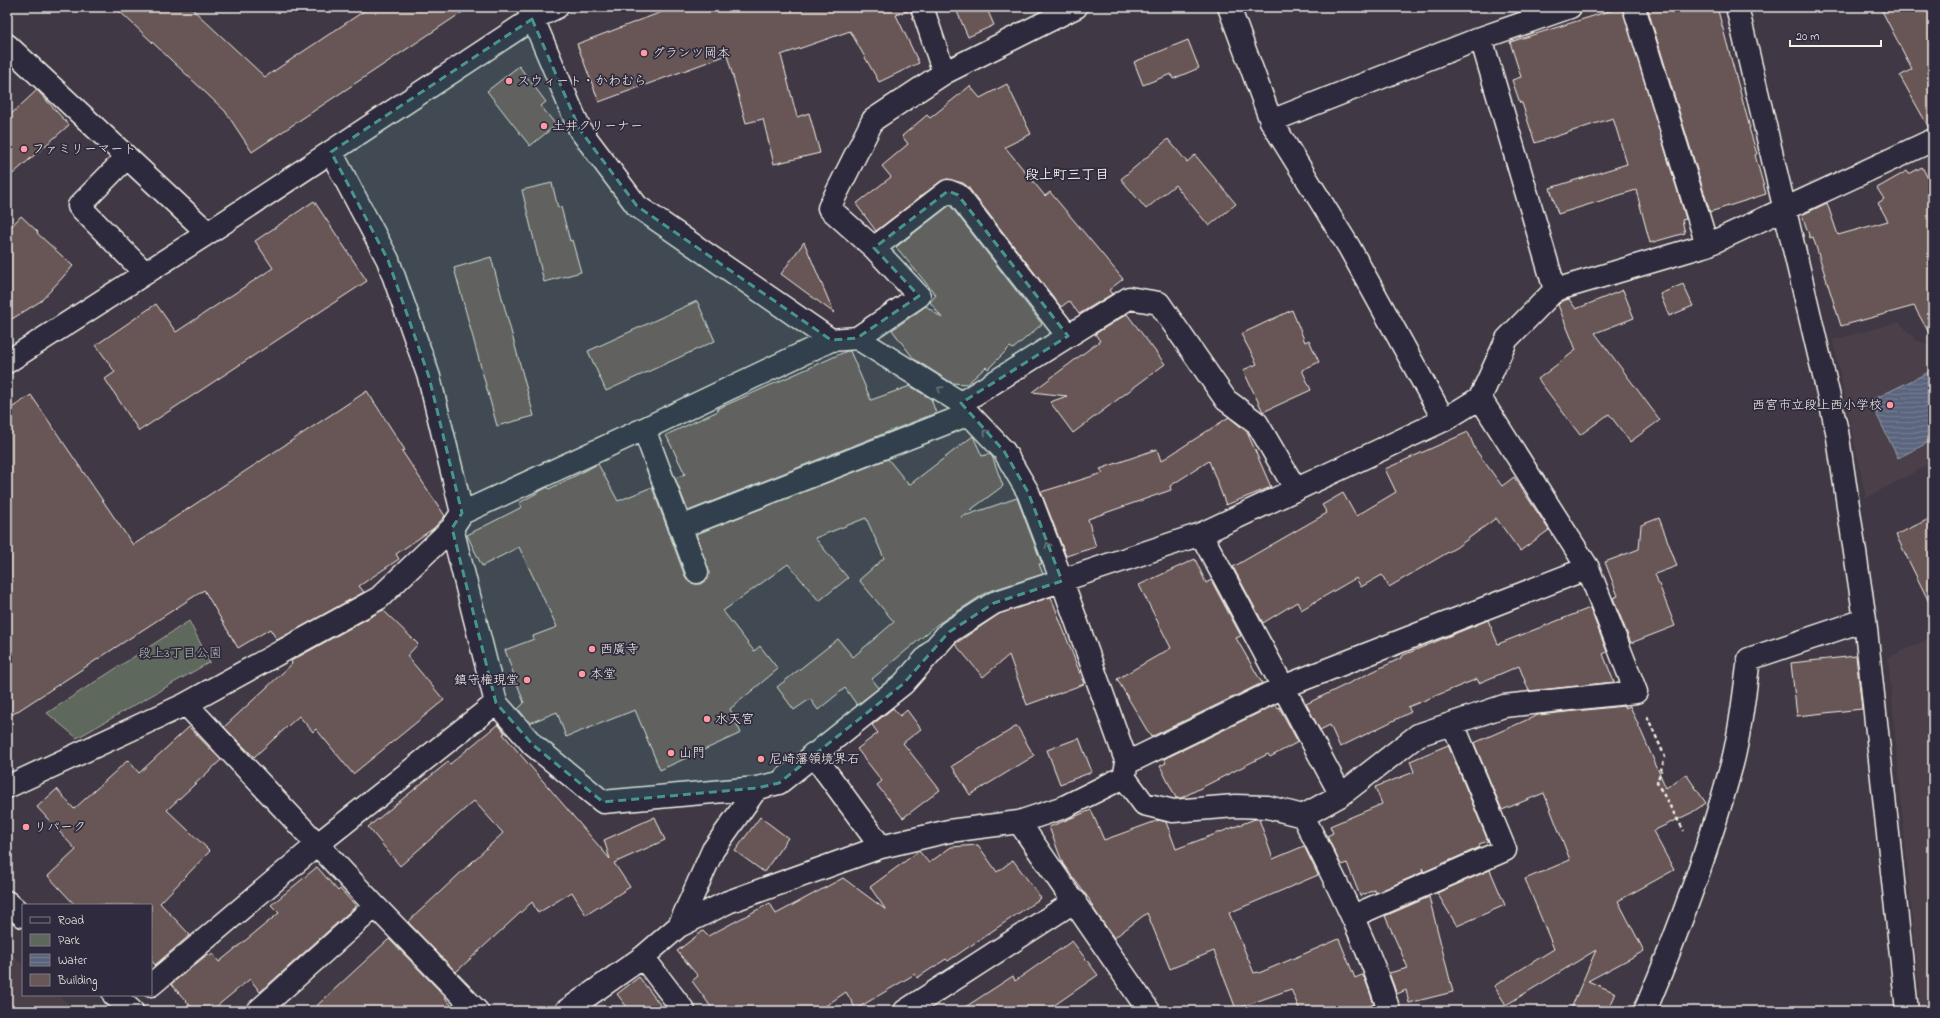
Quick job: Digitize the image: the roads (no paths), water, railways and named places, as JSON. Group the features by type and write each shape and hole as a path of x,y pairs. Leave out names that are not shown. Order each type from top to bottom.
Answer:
{"street":[{"path":"7,362 331,152 530,13 557,7"},
{"path":"922,7 944,73"},
{"path":"7,787 186,704 379,598 457,520 832,340 857,338 919,296 874,248 829,208 873,120 944,73 1076,7"},
{"path":"1229,7 1271,120 1349,247 1444,420"},
{"path":"1271,120 1481,38 1570,7"},
{"path":"1634,7 1707,245"},
{"path":"1737,7 1837,431 1865,620 1907,1011"},
{"path":"530,13 580,130 637,206 832,340"},
{"path":"1481,38 1555,290"},
{"path":"7,45 208,232"},
{"path":"331,152 388,260 429,377 457,520 496,703 533,745 603,802 757,788 779,783 813,754 903,684 949,632 994,602 1062,581 1201,534 1444,420 1480,398 1508,339 1555,290 1707,245 1933,140"},
{"path":"127,157 80,206 144,273"},
{"path":"874,248 948,192 958,195 1068,336"},
{"path":"681,527 965,408 1068,336 1128,298 1159,303 1226,400 1257,423 1296,490"},
{"path":"857,338 965,408 1004,451 1028,492 1062,581 1126,770 1144,804 1173,811 1235,806 1268,807 1303,816 1341,795 1418,735 1504,706 1636,692 1588,568 1480,398"},
{"path":"644,429 697,572"},
{"path":"1201,534 1341,795"},
{"path":"566,1011 643,957 679,926 728,902 881,847 949,831 1019,822 1064,807 1126,770 1283,687 1588,568"},
{"path":"1645,1011 1676,937 1702,864 1732,763 1749,659 1865,620"},
{"path":"152,984 318,844 496,703"},
{"path":"186,704 375,906 477,1011"},
{"path":"1353,916 1505,850 1453,724"},
{"path":"813,754 881,847"},
{"path":"679,926 713,850 757,788"},
{"path":"1303,816 1353,916 1380,981 1388,1011"},
{"path":"1019,822 1075,901 1149,1011"},
{"path":"906,1011 1075,901"},
{"path":"7,902 22,915"},
{"path":"258,1011 375,906"},
{"path":"643,957 684,1011"}],"water":[{"path":"1933,370 1933,440 1898,458 1870,401"}],"place":[{"name":"グランツ岡本","path":"644,53"},
{"name":"スウィート・かわむら","path":"509,81"},
{"name":"土井クリーナー","path":"544,126"},
{"name":"ファミリーマート","path":"24,149"},
{"name":"西宮市立段上西小学校","path":"1890,405"},
{"name":"西廣寺","path":"592,649"},
{"name":"本堂","path":"582,674"},
{"name":"鎮守権現堂","path":"527,680"},
{"name":"水天宮","path":"707,719"},
{"name":"山門","path":"671,753"},
{"name":"尼崎藩領境界石","path":"761,759"},
{"name":"リパーク","path":"26,827"}],"district":[{"name":"段上町三丁目","path":"1067,175"}],"park label":[{"name":"段上3丁目公園","path":"180,653"}]}
